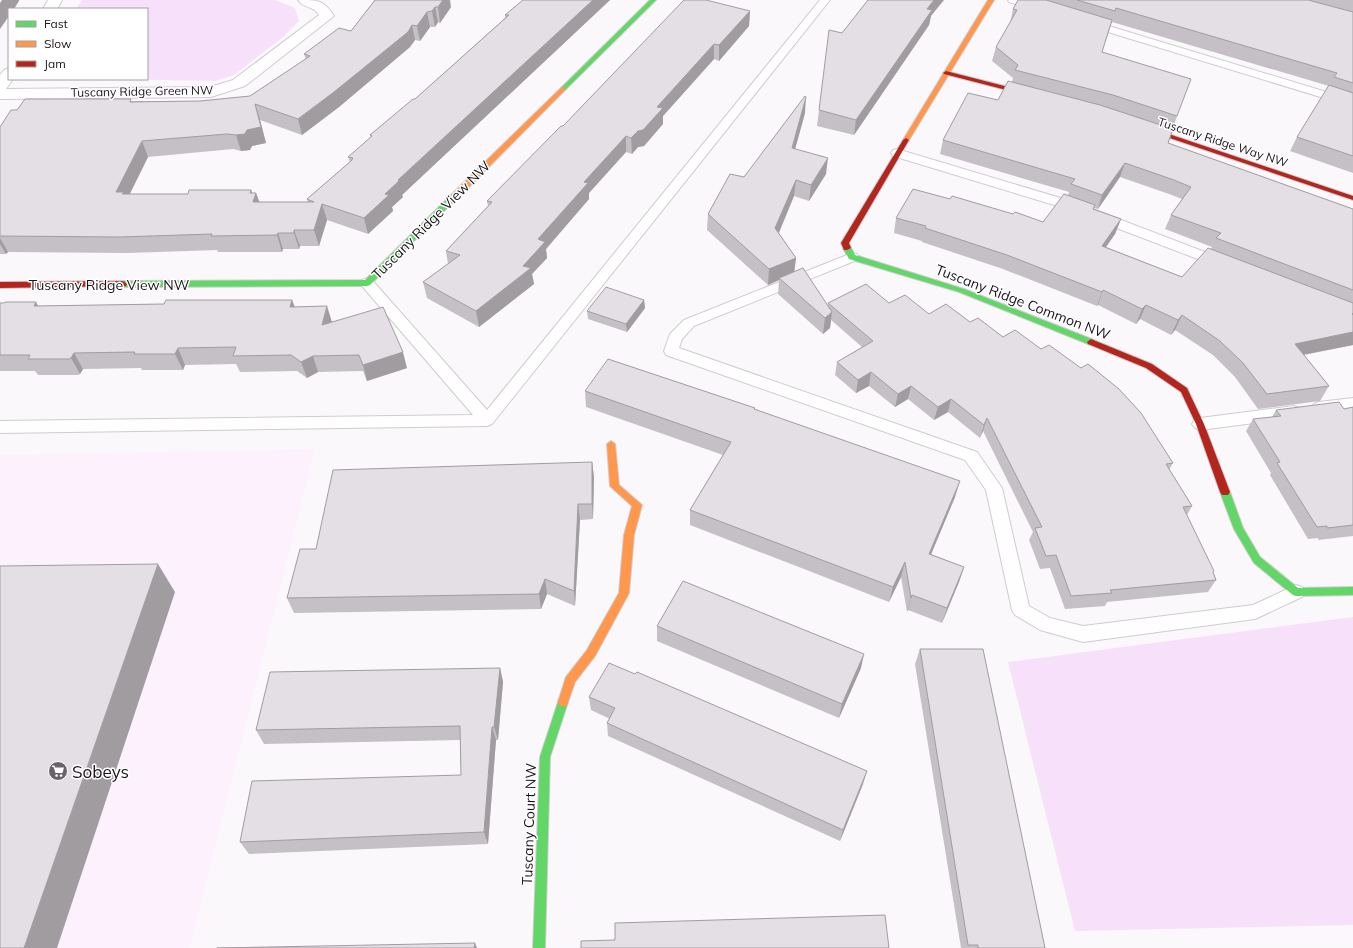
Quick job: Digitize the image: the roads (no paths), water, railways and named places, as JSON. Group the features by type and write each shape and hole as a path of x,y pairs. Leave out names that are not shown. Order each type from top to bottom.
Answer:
{"street":[{"name":"Tuscany Ridge Green NW","path":"0,94 211,92 239,83 327,16 322,7 304,0"},
{"name":"Tuscany Ridge View NW","path":"0,286 367,283 653,0"},
{"path":"852,257 845,243 897,153 990,0"},
{"path":"946,74 1044,98"},
{"path":"0,87 8,75"},
{"name":"Tuscany Ridge Way NW","path":"1131,124 1353,198"},
{"name":"Tuscany Ridge Common NW","path":"852,257 881,267 942,284 1003,306 1149,366 1184,390 1200,424 1239,529 1257,560 1296,592"},
{"name":"Tuscany Court NW","path":"539,948 545,757 570,680 591,653 624,593 629,535 637,505 615,486 611,444"},
{"path":"1296,592 1353,591"}],"lane":[{"path":"487,420 825,0"},
{"path":"1013,0 1051,12"},
{"path":"1082,21 1353,104"},
{"path":"897,153 1069,205 1230,266"},
{"path":"852,257 689,323 675,337 671,351 971,456 994,488 1021,610 1046,625 1083,634 1255,612 1296,592"},
{"path":"367,283 487,420"},
{"path":"1200,424 1353,404"},
{"path":"0,427 487,420"}],"place":[{"name":"Sobeys","path":"58,771"}]}
